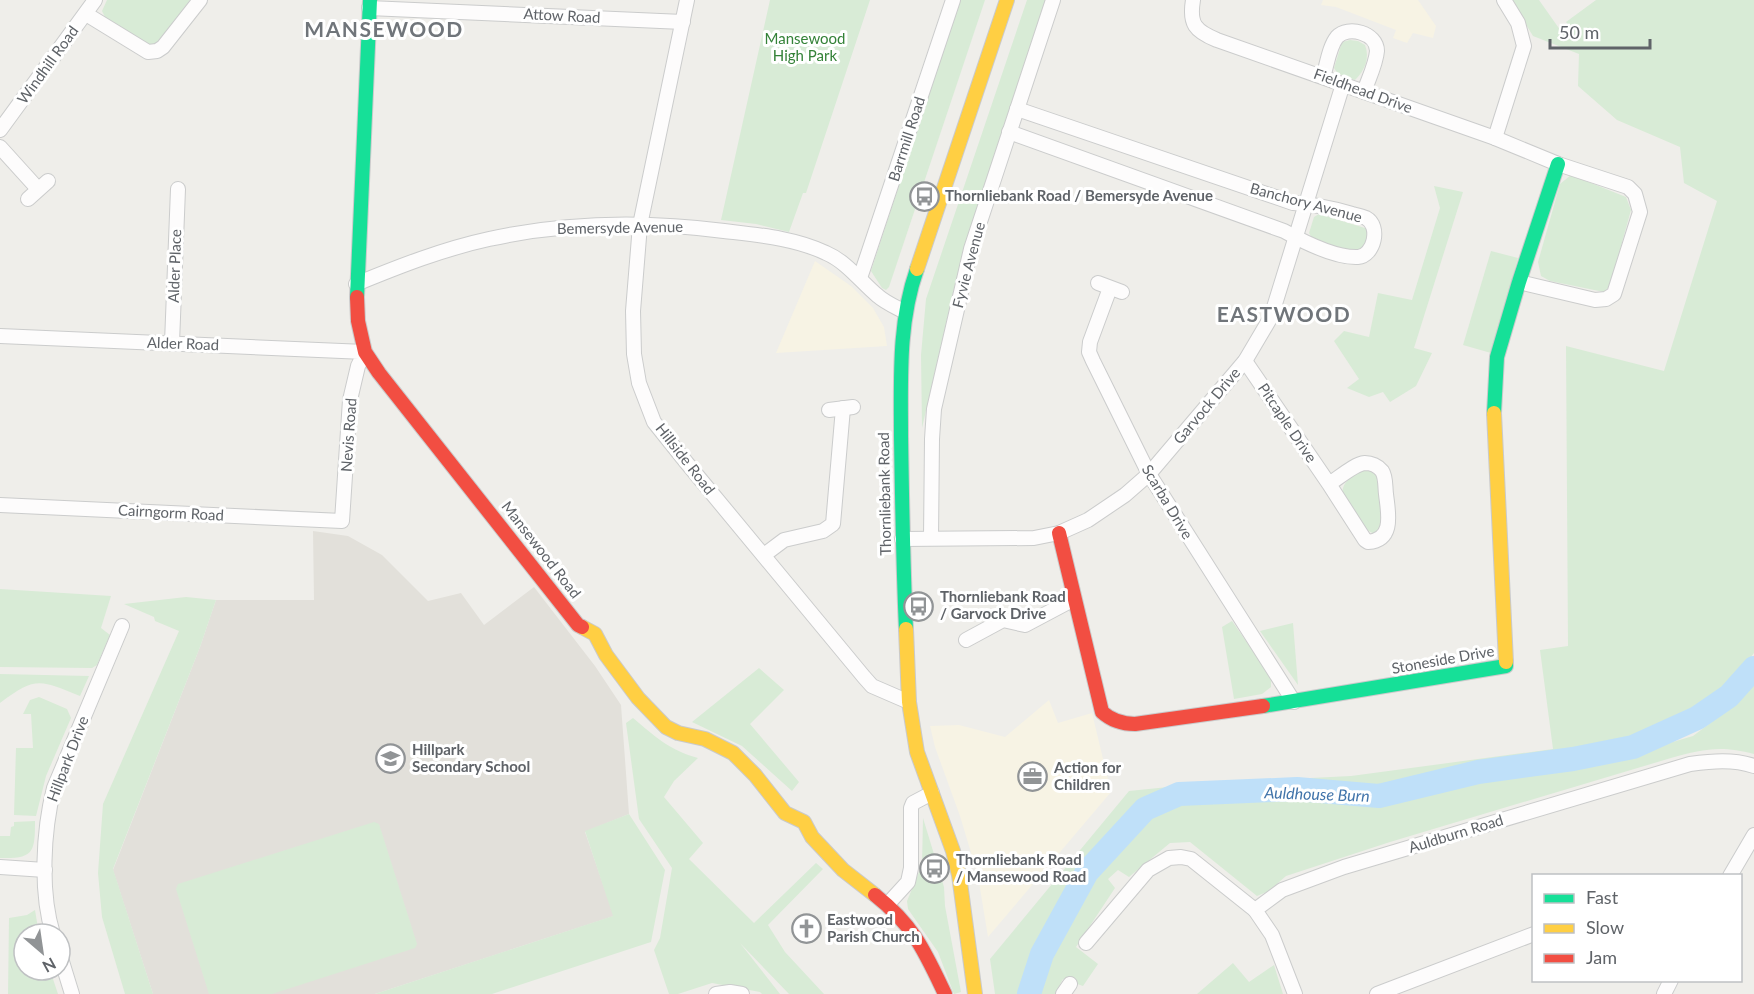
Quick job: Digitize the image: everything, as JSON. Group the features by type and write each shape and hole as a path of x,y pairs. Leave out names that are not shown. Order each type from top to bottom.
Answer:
{"street":[{"name":"Windhill Road","path":"0,130 95,0"},
{"path":"86,14 148,52 157,51 163,47 200,0"},
{"name":"Hillside Road","path":"687,0 640,225 633,311 634,354 639,383 654,422 872,686 885,694 909,702"},
{"name":"Barrmill Road","path":"860,278 953,0"},
{"name":"Thornliebank Road","path":"975,994 954,851 917,752 909,702 902,539 901,356 908,295 1007,0"},
{"name":"Fyvie Avenue","path":"931,538 934,409 971,249 1053,0"},
{"name":"Fieldhead Drive","path":"1193,0 1192,18 1201,33 1495,138 1558,164 1628,187 1635,194 1640,212 1619,286 1614,294 1606,299 1595,300 1519,282"},
{"path":"1495,138 1524,46 1518,23 1504,0"},
{"name":"Attow Road","path":"370,4 683,22"},
{"name":"Mansewood Road","path":"370,4 356,284 358,321 365,352 379,373 578,625 595,634 606,655 652,713 666,727 678,733 705,739 733,753 755,775 785,813 804,822 812,837 843,870 905,922 920,943 945,994"},
{"path":"1323,77 1335,40 1341,33 1362,33 1375,44 1377,51 1364,92"},
{"name":"Garvock Drive","path":"902,539 1034,538 1059,533 1125,495 1149,474 1245,361 1271,317 1343,84"},
{"name":"Banchory Avenue","path":"1009,132 1284,231 1307,244 1349,257 1360,257 1368,253 1372,245 1375,235 1372,224 1366,218 1317,204 1293,203 1017,109"},
{"path":"0,147 38,189"},
{"name":"Stoneside Drive","path":"1059,533 1102,712 1108,719 1120,724 1136,724 1294,702 1506,666 1494,397 1498,351 1558,164"},
{"name":"Alder Place","path":"172,343 178,189"},
{"name":"Bemersyde Avenue","path":"356,284 436,254 489,239 561,228 640,225 700,228 749,233 827,253 860,278 881,299 905,312"},
{"name":"Scarba Drive","path":"1110,287 1089,352 1149,474 1294,702"},
{"name":"Alder Road","path":"0,336 365,352"},
{"name":"Nevis Road","path":"342,521 350,400 358,366 365,352"},
{"name":"Pitcaple Drive","path":"1245,361 1365,540 1373,542 1386,533 1389,527 1389,514 1381,470 1368,463 1362,464 1329,484"},
{"path":"764,555 784,540 823,531 833,524 842,409"},
{"name":"Cairngorm Road","path":"0,505 342,521"},
{"path":"966,640 1003,620 1024,625 1074,599"},
{"name":"Hillpark Drive","path":"50,922 47,910 45,870 48,819 54,788 122,626"},
{"name":"Auldburn Road","path":"1255,910 1282,890 1344,867 1690,764 1736,761 1754,766"},
{"path":"887,905 908,882 911,868 911,808 913,803 932,793"},
{"path":"1731,874 1754,835"},
{"path":"1086,943 1148,870 1169,858 1191,859 1255,910 1272,935 1295,994"},
{"path":"0,867 45,870"},
{"path":"1377,994 1532,934"},
{"path":"716,994 730,992 742,994"}],"shaded area":[{"path":"1323,0 1418,0 1436,26 1433,38 1413,33 1407,43 1393,38 1396,30 1336,7 1321,5"},
{"path":"815,261 851,286 873,308 884,327 887,346 776,353"},
{"name":"Hillpark Secondary School","path":"313,531 348,536 382,555 428,601 461,593 484,625 534,587 595,666 621,705 629,814 585,832 614,916 375,994 153,994 113,870 200,647 216,600 314,600"},
{"path":"1049,700 1058,723 1092,713 1111,792 988,937 978,876 930,726 959,725 1005,737"}],"green space":[{"path":"107,0 190,0 161,40 155,44 147,44 106,19 102,11"},
{"name":"Mansewood High Park","path":"770,0 870,0 806,193 803,193 789,232 756,224 721,220"},
{"path":"959,0 985,0 889,287 886,290 882,288 871,271"},
{"path":"1027,0 1047,0 1006,120 955,284 922,428 921,355 926,299"},
{"path":"1511,0 1539,0 1563,34 1571,29 1566,22 1596,0 1754,0 1754,653 1730,683 1686,716 1623,745 1365,789 1293,786 1193,788 1192,784 1351,776 1553,749 1540,650 1568,646 1566,346 1664,371 1717,201 1684,183 1680,147 1617,120 1578,86 1579,54 1533,36"},
{"path":"1350,40 1365,45 1367,55 1366,64 1355,80 1338,74 1334,68 1342,42"},
{"path":"1571,175 1626,197 1631,210 1610,286 1604,292 1550,281 1541,276 1538,262 1560,184"},
{"path":"1434,186 1463,192 1414,348 1432,353 1416,386 1390,402 1383,392 1369,397 1347,388 1359,379 1334,341 1344,331 1369,337 1378,293 1412,300 1440,208"},
{"path":"1319,214 1365,228 1371,234 1366,248 1359,253 1313,240 1309,233 1314,217"},
{"path":"1491,251 1518,258 1491,353 1463,345"},
{"path":"1367,469 1378,476 1384,524 1381,531 1374,534 1367,530 1343,495 1346,482"},
{"path":"0,589 111,596 101,628 110,635 97,665 92,668 0,667"},
{"path":"186,597 216,600 200,647 113,869 153,994 125,994 102,917 98,873 103,804 179,631 124,604"},
{"path":"1232,621 1271,677 1271,687 1262,694 1234,699 1222,627"},
{"path":"1293,623 1298,685 1260,631"},
{"path":"759,668 784,690 750,724 799,782 792,791 742,746 692,722"},
{"path":"1754,672 1754,754 1712,749 1671,758 1390,842 1286,876 1269,891 1257,896 1190,842 1170,843 1129,877 1118,870 1108,879 1115,888 1076,947 1098,964 1083,986 1063,979 1055,994 995,994 990,959 1129,791 1178,786 1182,800 1273,796 1387,799 1510,775 1615,759 1693,736 1733,706"},
{"path":"0,674 89,676 80,696 38,683 22,688 0,703"},
{"path":"39,697 67,709 71,718 46,776 36,816 14,815 16,748 33,748 31,714 23,714 30,700"},
{"path":"633,718 671,747 698,758 674,781 664,797 703,843 689,859 754,923 816,863 823,869 768,925 785,952 824,994 789,994 740,943 780,994 762,994 712,983 678,994 669,994 654,950 660,938 672,868 639,819 626,723"},
{"path":"629,814 665,870 651,942 492,994 375,994 613,916 585,831"},
{"path":"923,818 944,887 945,906 961,992 954,994 938,952 908,909 907,901 922,865"},
{"path":"35,821 33,847 30,852 20,857 0,858 0,836 10,836 14,822"},
{"path":"374,822 379,824 417,944 415,948 272,994 209,994 176,889 178,884"},
{"path":"35,910 37,922 12,922 12,982 54,982 58,994 8,994 9,918 27,915"},
{"path":"1233,963 1249,982 1274,965 1283,994 1197,994"}],"waterway":[{"name":"Auldhouse Burn","path":"1029,994 1042,954 1087,872 1145,809 1179,794 1297,789 1379,796 1478,772 1573,759 1633,747 1697,718 1729,696 1754,668"}],"traffic: fast":[{"path":"357,297 370,0"},
{"path":"1494,413 1497,357 1558,164"},
{"path":"906,629 901,372 906,310 917,269"},
{"path":"1263,706 1506,666 1506,662"}],"traffic: slow":[{"path":"917,269 1007,0"},
{"path":"1494,413 1506,662"},
{"path":"582,627 595,634 606,655 638,698 666,727 678,733 705,739 733,753 755,775 785,813 804,822 812,837 843,870 875,895"},
{"path":"906,629 909,702 917,752 953,851 959,875 975,994"}],"traffic: jam":[{"path":"357,297 358,321 365,352 379,373 578,625 582,627"},
{"path":"1059,533 1102,712 1117,721 1135,724 1263,706"},
{"path":"875,895 909,928 931,964 945,994"}],"place":[{"name":"Thornliebank Road / Bemersyde Avenue","path":"924,196"},
{"name":"Thornliebank Road / Garvock Drive","path":"919,606"},
{"name":"Hillpark Secondary School","path":"391,759"},
{"name":"Action for Children","path":"1033,777"},
{"name":"Thornliebank Road / Mansewood Road","path":"935,869"},
{"name":"Eastwood Parish Church","path":"806,929"}],"district":[{"name":"MANSEWOOD","path":"384,30"},
{"name":"EASTWOOD","path":"1284,315"}]}
